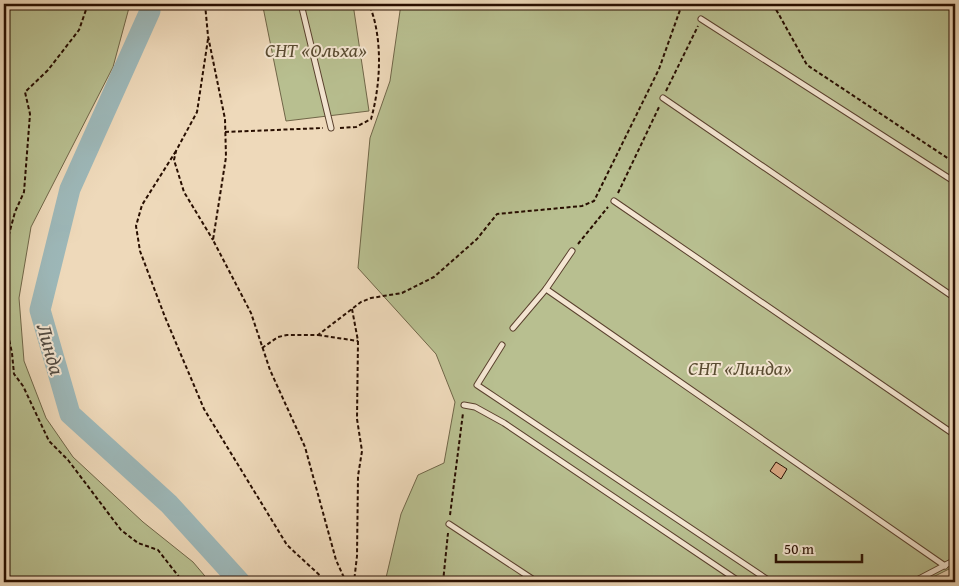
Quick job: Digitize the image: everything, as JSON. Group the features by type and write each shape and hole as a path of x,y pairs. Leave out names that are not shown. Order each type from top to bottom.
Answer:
{"street":[{"path":"950,582 955,580"}],"lane":[{"path":"302,4 330,128"},
{"path":"701,19 955,182"},
{"path":"664,98 955,298"},
{"path":"614,201 955,435"},
{"path":"513,328 546,289 572,251"},
{"path":"546,289 945,566"},
{"path":"502,345 477,385 771,582"},
{"path":"464,405 475,407 504,423 740,582"},
{"path":"449,524 537,582"},
{"path":"913,582 955,560"}],"path":[{"path":"88,4 79,30 48,70 25,92 30,114 24,192 15,212 8,238 9,280 4,312 5,334 9,339 14,374 23,386 49,442 68,460 120,530 138,543 158,550 184,582"},
{"path":"205,4 208,36 225,119 226,158 212,240"},
{"path":"318,335 352,309 371,298 402,294 434,277 477,239 497,214 582,206 594,201 659,69 680,10 684,4"},
{"path":"773,4 807,65 955,163"},
{"path":"572,251 614,201 701,19"},
{"path":"208,36 197,112 176,151 142,205 136,226 140,252 165,318 204,409 286,545 327,582"},
{"path":"176,151 174,160 184,192 251,313 270,370 305,448 336,560 346,582"},
{"path":"352,309 358,341 357,419 362,451 358,476 357,556 354,582"},
{"path":"262,348 278,337 287,335 318,335 358,341"},
{"path":"443,582 464,405"}],"green space":[{"path":"4,4 130,4 113,67 31,227 19,298 24,361 46,418 73,457 143,522 193,562 210,582 4,582"},
{"name":"СНТ «Ольха»","path":"256,4 353,4 369,111 286,121 263,7"},
{"name":"СНТ «Линда»","path":"401,4 955,4 955,566 923,582 385,582 401,514 418,475 444,463 455,402 436,354 358,268 370,138 390,81"}],"building":[{"path":"776,462 787,469 781,479 770,471"}],"waterway":[{"name":"Линда","path":"150,4 150,11 70,189 40,310 70,414 169,504 240,582"}]}
